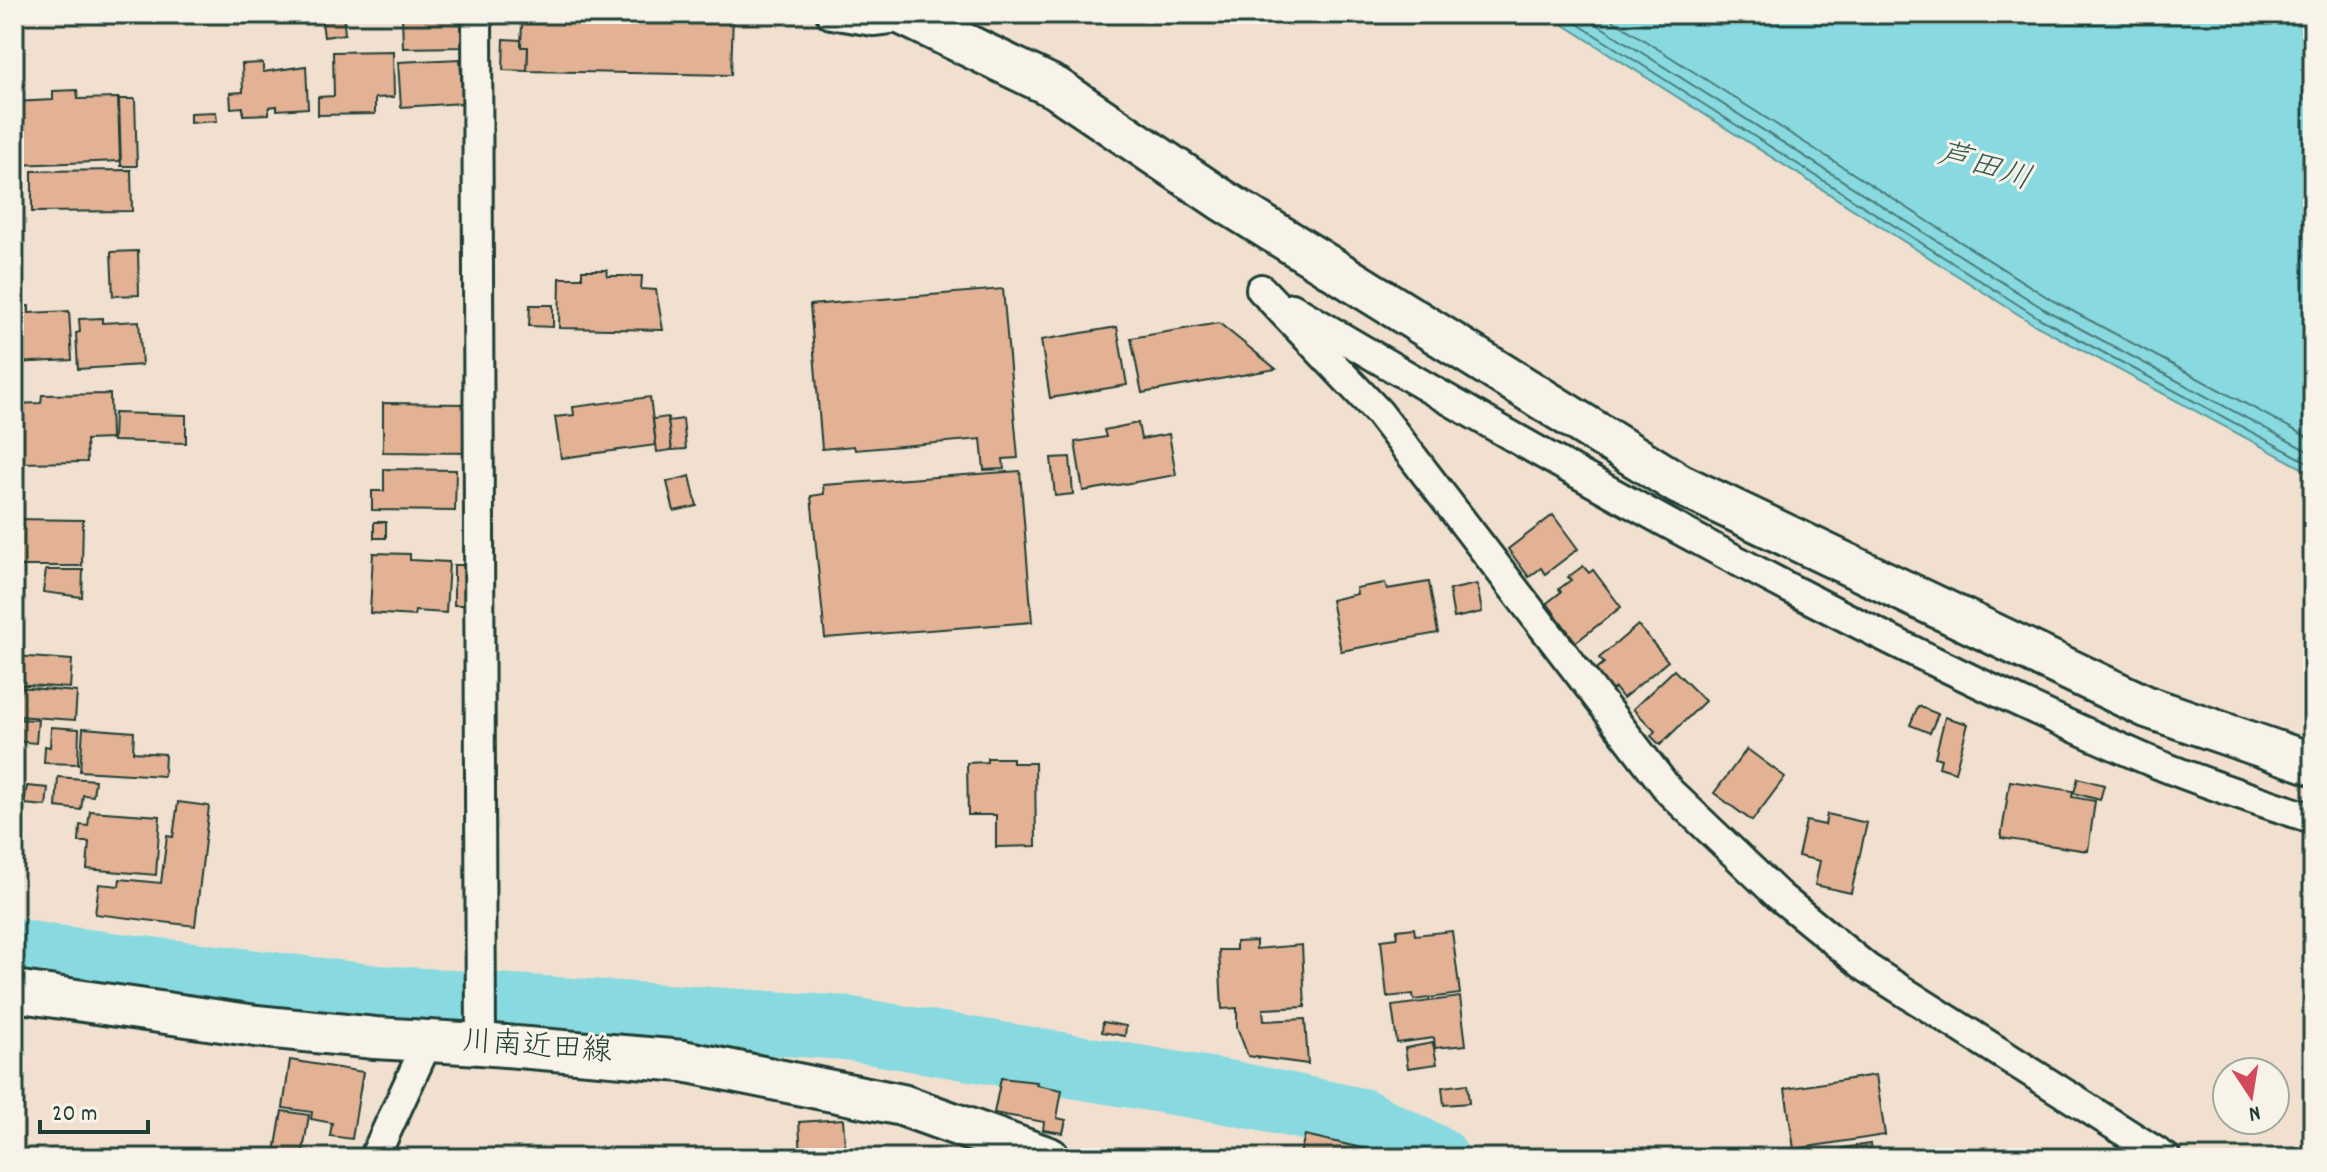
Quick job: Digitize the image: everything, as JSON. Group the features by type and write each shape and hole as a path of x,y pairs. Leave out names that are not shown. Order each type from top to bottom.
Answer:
{"street":[{"path":"477,14 481,1044"},
{"path":"831,14 873,21 904,16 1056,88 1222,200 1679,484 2147,707 2313,764"},
{"path":"2166,1158 1867,968 1779,896 1670,792 1379,413 1261,289 1509,437 1870,631 2150,761 2313,819"},
{"name":"川南近田線","path":"14,991 256,1026 683,1061 902,1105 1049,1158"},
{"path":"374,1158 428,1041"}],"water":[{"name":"芦田川","path":"1547,14 2313,14 2313,474 2035,325"}],"building":[{"path":"321,14 343,14 345,34 324,37"},
{"path":"402,14 464,15 465,47 403,48"},
{"path":"669,14 733,14 731,75 527,71 528,47 521,47 522,23 542,24 542,17 669,20"},
{"path":"504,39 521,40 521,47 528,47 527,71 503,70"},
{"path":"393,51 394,97 375,98 375,114 318,115 318,97 334,96 333,52"},
{"path":"460,59 463,103 401,107 398,62"},
{"path":"263,63 263,72 306,66 308,108 277,110 277,106 269,107 269,114 243,115 243,107 231,108 230,93 243,92 242,64"},
{"path":"77,90 78,99 118,98 120,161 15,165 14,102 53,100 53,91"},
{"path":"119,99 135,99 137,166 121,166"},
{"path":"216,112 217,121 190,123 190,113"},
{"path":"131,170 132,211 32,212 32,171"},
{"path":"138,251 139,295 113,296 111,252"},
{"path":"582,270 607,270 607,276 642,276 641,289 656,290 663,330 559,328 560,278 582,278"},
{"path":"1003,289 1018,458 1003,459 1004,469 984,470 981,439 855,450 854,446 822,449 810,305"},
{"path":"530,305 553,305 553,327 529,326"},
{"path":"29,306 29,313 69,311 72,360 14,363 14,307"},
{"path":"102,318 102,323 139,321 142,365 78,369 76,333 80,332 79,319"},
{"path":"1219,323 1276,369 1142,393 1131,338"},
{"path":"1117,327 1127,385 1050,398 1041,340"},
{"path":"110,394 111,439 86,440 87,462 14,463 14,404 41,403 42,395"},
{"path":"650,397 656,445 561,458 555,417 574,415 573,407"},
{"path":"383,403 464,404 464,415 473,415 473,453 383,452"},
{"path":"114,413 186,415 186,443 113,441"},
{"path":"668,417 672,450 657,452 653,419"},
{"path":"683,419 686,449 672,450 668,421"},
{"path":"1138,423 1141,439 1169,434 1176,475 1083,491 1075,442 1106,437 1104,430"},
{"path":"1070,457 1073,494 1055,496 1051,458"},
{"path":"384,469 456,470 455,511 372,510 372,491 384,491"},
{"path":"1020,471 1032,622 825,638 811,496 824,494 823,485"},
{"path":"690,476 697,506 674,511 667,482"},
{"path":"1553,515 1578,549 1545,574 1541,568 1529,577 1508,549"},
{"path":"14,519 83,520 82,566 14,566"},
{"path":"374,522 386,522 386,538 374,538"},
{"path":"373,553 410,554 410,560 449,562 446,613 415,611 414,616 370,613"},
{"path":"454,565 468,565 469,605 454,605"},
{"path":"1583,566 1589,573 1593,570 1621,607 1576,642 1547,603 1571,580 1568,577"},
{"path":"46,570 83,570 82,597 43,592"},
{"path":"1429,582 1438,633 1341,651 1331,600 1357,594 1356,588 1385,583 1387,589"},
{"path":"1477,584 1482,612 1454,618 1449,590"},
{"path":"1638,625 1668,661 1623,698 1615,688 1610,692 1593,672 1604,663 1599,658"},
{"path":"14,656 72,660 70,688 14,684"},
{"path":"1674,670 1705,701 1660,745 1651,736 1655,731 1633,709"},
{"path":"18,687 77,692 75,720 16,716"},
{"path":"1918,706 1938,714 1930,733 1910,725"},
{"path":"1945,717 1968,724 1955,772 1939,767 1941,759 1935,757"},
{"path":"14,719 38,720 36,743 14,741"},
{"path":"51,727 79,729 78,764 44,763 45,746 50,747"},
{"path":"83,728 134,732 133,752 165,754 164,776 80,771"},
{"path":"1747,749 1785,777 1752,821 1714,793"},
{"path":"987,758 1012,758 1012,763 1035,763 1036,846 996,847 996,815 968,815 967,763 987,762"},
{"path":"58,777 95,780 93,796 83,795 81,810 56,807"},
{"path":"2078,778 2104,785 2100,800 2074,793"},
{"path":"2010,781 2073,791 2072,797 2095,801 2088,851 2001,838"},
{"path":"27,786 48,788 46,806 24,804"},
{"path":"178,802 209,806 195,926 95,914 99,884 119,886 120,879 161,883 167,836 173,837"},
{"path":"90,811 160,816 156,875 87,869 89,842 79,842 80,825 88,826"},
{"path":"1827,814 1867,823 1851,893 1815,885 1820,861 1798,856 1806,821 1825,825"},
{"path":"1414,928 1415,935 1452,931 1460,994 1414,1000 1413,994 1387,997 1381,940 1397,938 1397,930"},
{"path":"1256,941 1256,949 1302,945 1305,1007 1263,1009 1264,1021 1305,1019 1308,1064 1248,1056 1237,1027 1237,1008 1222,1009 1219,950 1236,950 1236,942"},
{"path":"1460,997 1466,1045 1435,1048 1434,1038 1397,1043 1392,1006"},
{"path":"1103,1022 1126,1026 1125,1036 1102,1032"},
{"path":"1433,1043 1437,1064 1408,1068 1405,1048"},
{"path":"290,1060 363,1072 352,1139 330,1136 332,1123 311,1119 312,1112 283,1108"},
{"path":"1876,1075 1885,1135 1794,1149 1785,1089"},
{"path":"1001,1078 1037,1082 1036,1085 1062,1090 1057,1118 1066,1120 1063,1133 1043,1130 1044,1122 994,1113"},
{"path":"1467,1084 1469,1103 1444,1105 1442,1087"},
{"path":"282,1111 309,1115 302,1158 274,1158"},
{"path":"843,1119 846,1158 801,1158 799,1122"},
{"path":"1305,1135 1375,1151 1373,1158 1299,1158"},
{"path":"1870,1144 1872,1158 1843,1158 1842,1148"}],"waterway":[{"path":"14,950 378,997 846,1028 1233,1093 1361,1120 1437,1158"}]}
